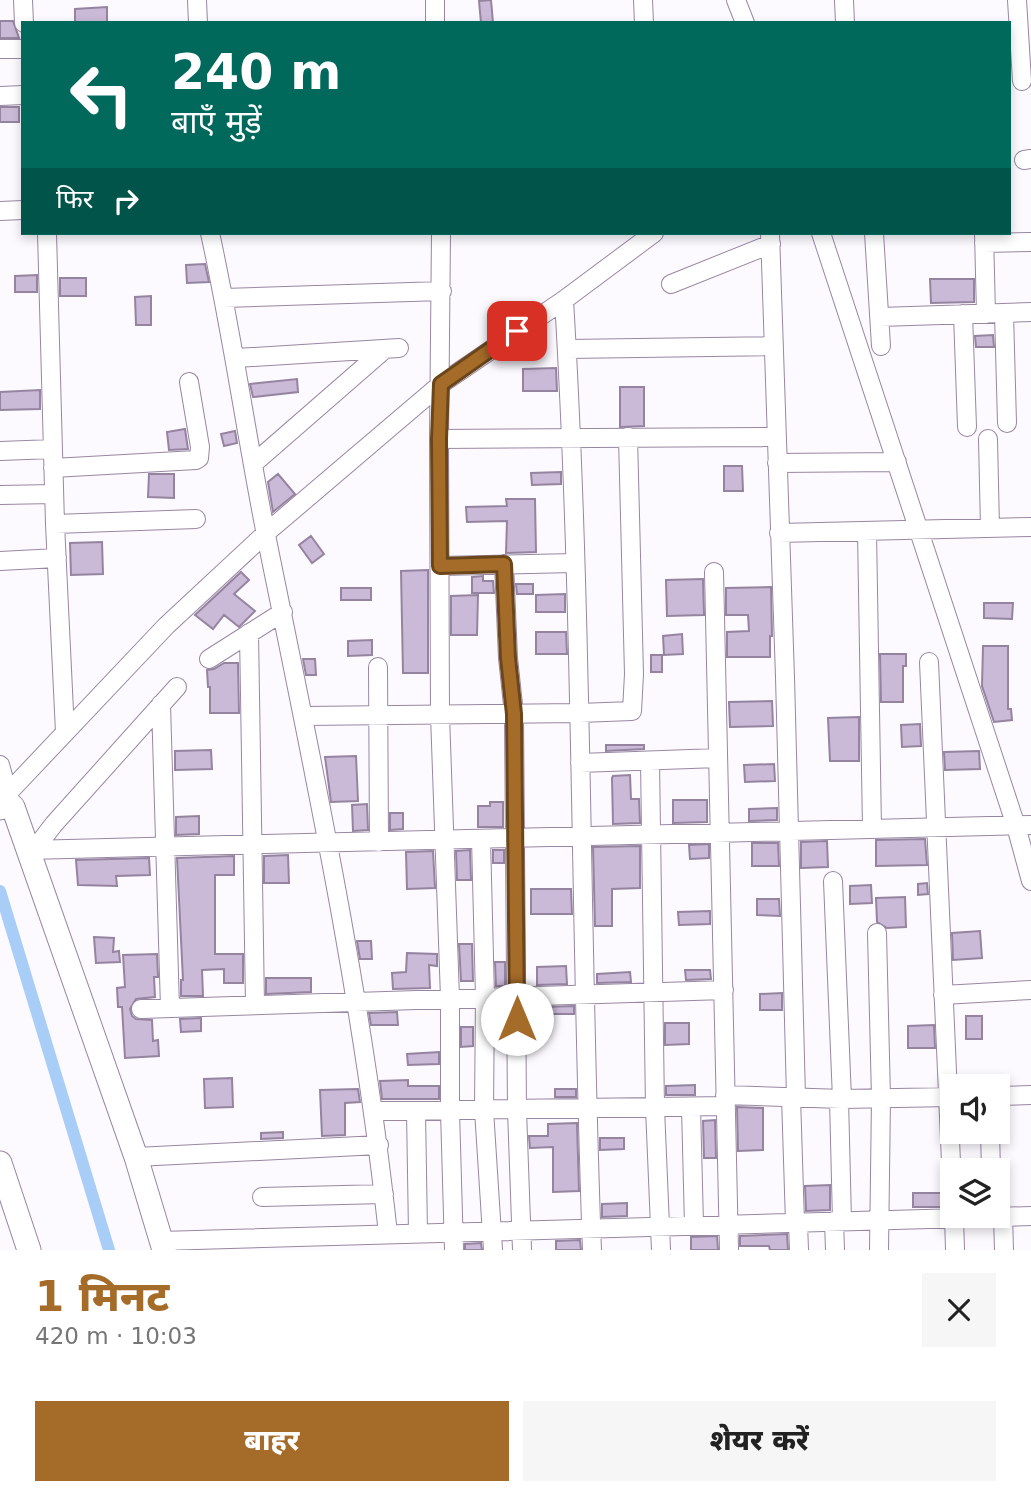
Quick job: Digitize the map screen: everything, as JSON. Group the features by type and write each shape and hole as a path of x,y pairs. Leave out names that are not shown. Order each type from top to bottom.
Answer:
{"main road":[{"path":"7,802 31,850 136,1157 162,1245"},
{"path":"0,1163 29,1250"}],"street":[{"path":"23,0 24,21"},
{"path":"197,0 198,21"},
{"path":"435,0 435,21"},
{"path":"643,0 644,21"},
{"path":"736,0 744,21"},
{"path":"844,0 845,21"},
{"path":"1017,0 1021,82"},
{"path":"0,49 21,49"},
{"path":"0,96 21,95"},
{"path":"0,211 21,211"},
{"path":"47,235 55,523 65,732"},
{"path":"210,235 225,298 266,533 305,716 379,1145 388,1234"},
{"path":"441,235 440,715 450,998 454,1241"},
{"path":"7,802 65,732 166,626 266,533 441,384 564,300 649,235"},
{"path":"822,235 919,530 1024,826 1031,881"},
{"path":"874,235 881,346"},
{"path":"986,314 984,238 1031,242"},
{"path":"671,284 771,239 799,1250"},
{"path":"225,298 442,291"},
{"path":"564,300 572,438 583,994 592,1250"},
{"path":"880,317 1031,312"},
{"path":"1004,313 1007,423"},
{"path":"963,314 967,427"},
{"path":"567,349 774,346"},
{"path":"236,358 392,349 253,464"},
{"path":"54,468 196,460 199,458 200,447 189,383"},
{"path":"305,716 629,712 634,709 628,437"},
{"path":"439,439 776,437"},
{"path":"988,439 990,528"},
{"path":"0,451 53,449"},
{"path":"777,463 897,462"},
{"path":"0,495 54,494"},
{"path":"55,523 196,519"},
{"path":"779,533 1031,527"},
{"path":"867,531 872,830"},
{"path":"0,561 57,558"},
{"path":"440,566 574,563"},
{"path":"504,564 508,658 514,714 517,1110 522,1250"},
{"path":"713,572 729,1250"},
{"path":"209,659 283,612"},
{"path":"249,633 255,1005"},
{"path":"929,662 948,1074"},
{"path":"378,667 379,842"},
{"path":"31,850 177,687"},
{"path":"161,704 170,1008"},
{"path":"580,763 718,758"},
{"path":"650,761 655,1108 661,1250"},
{"path":"0,765 7,802"},
{"path":"31,850 1024,826"},
{"path":"481,839 485,997 484,1110 493,1250"},
{"path":"833,881 841,1099 835,1250"},
{"path":"877,933 881,1098 879,1250"},
{"path":"141,1009 724,990"},
{"path":"943,995 1031,990"},
{"path":"1010,1096 1031,1096"},
{"path":"373,1111 655,1108 691,1107 725,1100 793,1097 940,1097"},
{"path":"691,1107 694,1225"},
{"path":"413,1239 416,1111"},
{"path":"136,1157 379,1145"},
{"path":"262,1197 384,1194"},
{"path":"1010,1217 1031,1216"},
{"path":"162,1245 365,1242 388,1234 413,1239 454,1241 492,1231 940,1218"},
{"path":"954,1228 955,1250"},
{"path":"999,1228 1004,1250"}],"building":[{"path":"491,0 493,21 481,21 479,1"},
{"path":"107,7 107,21 75,21 75,9"},
{"path":"0,21 13,21 19,38 0,38"},
{"path":"0,107 19,107 19,122 0,122"},
{"path":"205,264 209,282 187,283 186,265"},
{"path":"37,275 37,292 15,292 15,276"},
{"path":"60,278 86,278 86,296 60,296"},
{"path":"930,279 974,279 974,302 931,303"},
{"path":"151,296 151,325 136,325 135,297"},
{"path":"993,335 994,347 976,347 975,336"},
{"path":"556,368 557,391 523,391 523,369"},
{"path":"297,379 298,392 253,397 250,384"},
{"path":"620,387 644,387 644,426 620,427"},
{"path":"40,390 40,409 0,410 0,392"},
{"path":"185,429 188,449 169,450 167,432"},
{"path":"235,431 237,443 224,446 221,434"},
{"path":"724,466 742,466 743,491 724,491"},
{"path":"561,472 561,484 532,485 531,473"},
{"path":"149,474 174,474 174,498 148,497"},
{"path":"278,474 295,494 273,512 268,482"},
{"path":"506,499 535,499 536,552 506,553 507,521 467,522 466,507 507,506"},
{"path":"311,536 324,554 312,563 299,545"},
{"path":"102,542 103,574 71,575 70,543"},
{"path":"428,570 428,673 403,673 401,571"},
{"path":"241,572 249,580 234,594 255,611 239,627 224,615 213,629 195,615"},
{"path":"483,576 483,581 493,581 494,593 472,593 472,577"},
{"path":"703,579 704,615 667,616 666,580"},
{"path":"516,584 533,584 533,594 517,594"},
{"path":"771,587 770,657 727,657 727,632 749,631 748,615 726,615 726,588"},
{"path":"341,588 371,588 371,600 341,600"},
{"path":"565,594 565,612 536,612 536,595"},
{"path":"478,595 477,635 451,635 451,596"},
{"path":"984,603 1013,603 1012,619 984,618"},
{"path":"536,632 566,632 567,654 536,654"},
{"path":"682,634 683,654 664,655 663,636"},
{"path":"372,640 372,655 348,656 348,641"},
{"path":"983,646 1008,646 1008,709 1011,709 1012,720 994,722 982,686"},
{"path":"880,654 906,654 906,666 903,666 903,702 881,702"},
{"path":"651,655 662,655 662,672 651,672"},
{"path":"303,659 315,659 316,675 306,675"},
{"path":"224,663 238,663 239,713 210,713 207,670"},
{"path":"772,701 773,726 730,727 729,702"},
{"path":"859,717 859,761 830,761 828,718"},
{"path":"920,724 921,746 902,747 901,725"},
{"path":"606,745 644,745 644,749 606,751"},
{"path":"211,750 212,769 175,770 175,751"},
{"path":"979,751 980,769 945,770 944,752"},
{"path":"356,756 358,801 331,802 325,757"},
{"path":"774,764 775,781 745,782 744,765"},
{"path":"630,775 631,799 639,799 640,823 613,824 612,778"},
{"path":"673,800 707,800 707,822 673,823"},
{"path":"490,802 503,802 503,827 478,827 478,806 490,806"},
{"path":"367,804 368,830 353,831 352,805"},
{"path":"777,808 777,820 749,821 749,809"},
{"path":"390,813 403,813 403,829 390,830"},
{"path":"199,816 199,834 176,835 176,817"},
{"path":"925,839 927,865 876,866 876,840"},
{"path":"827,841 828,867 801,868 801,842"},
{"path":"752,843 778,843 779,866 752,866"},
{"path":"709,844 709,858 690,859 689,845"},
{"path":"640,846 640,888 612,889 612,926 595,926 593,847"},
{"path":"470,850 471,880 457,880 456,851"},
{"path":"493,850 504,850 504,863 493,863"},
{"path":"433,851 435,888 407,889 406,852"},
{"path":"288,855 289,883 264,883 264,856"},
{"path":"234,856 234,875 215,875 215,954 243,954 243,983 224,983 224,969 202,970 203,996 181,996 183,980 177,858"},
{"path":"149,858 150,875 116,876 117,886 78,885 76,860"},
{"path":"927,883 928,894 918,895 918,884"},
{"path":"871,885 872,903 850,904 850,886"},
{"path":"531,889 571,889 572,914 531,914"},
{"path":"905,897 906,927 887,928 877,922 876,898"},
{"path":"757,899 779,899 780,916 757,915"},
{"path":"710,911 710,924 679,925 678,912"},
{"path":"980,931 982,958 953,960 952,933"},
{"path":"94,937 114,938 113,952 119,951 120,962 96,963"},
{"path":"357,941 371,941 372,959 360,959"},
{"path":"459,944 472,944 473,981 461,981"},
{"path":"407,953 437,954 437,966 429,965 430,988 393,989 392,973 406,972"},
{"path":"157,954 155,997 136,999 130,1009 136,1019 152,1020 153,1041 158,1040 159,1056 125,1058 122,1007 118,1007 117,988 125,987 123,955"},
{"path":"495,962 505,962 505,986 496,986"},
{"path":"566,966 567,984 537,985 537,967"},
{"path":"685,970 710,970 711,979 686,980"},
{"path":"630,972 631,982 597,983 597,974"},
{"path":"266,978 311,978 311,992 266,994"},
{"path":"782,993 782,1010 760,1010 760,994"},
{"path":"574,1006 574,1014 544,1014 544,1007"},
{"path":"397,1012 398,1025 371,1025 369,1013"},
{"path":"966,1016 982,1016 982,1039 966,1039"},
{"path":"201,1018 201,1031 181,1032 180,1019"},
{"path":"665,1023 689,1023 689,1044 665,1045"},
{"path":"934,1025 935,1048 908,1048 908,1026"},
{"path":"461,1027 473,1027 473,1046 461,1047"},
{"path":"439,1052 439,1064 408,1065 407,1054"},
{"path":"232,1078 233,1107 205,1108 204,1079"},
{"path":"408,1080 408,1086 439,1086 439,1099 382,1099 380,1081"},
{"path":"695,1085 695,1095 666,1095 666,1086"},
{"path":"358,1089 360,1102 345,1103 345,1135 322,1136 320,1090"},
{"path":"555,1089 576,1089 576,1097 555,1097"},
{"path":"737,1107 763,1108 763,1150 738,1151"},
{"path":"715,1120 716,1158 704,1158 703,1121"},
{"path":"577,1123 579,1191 553,1192 553,1147 530,1148 529,1136 548,1136 548,1124"},
{"path":"283,1132 283,1138 261,1139 261,1133"},
{"path":"600,1138 624,1138 624,1149 600,1150"},
{"path":"830,1185 830,1210 806,1211 805,1186"},
{"path":"913,1193 940,1193 940,1207 913,1207"},
{"path":"627,1203 627,1216 602,1217 602,1204"},
{"path":"787,1234 788,1250 770,1250 769,1246 740,1246 740,1236"},
{"path":"717,1236 718,1250 691,1250 691,1237"},
{"path":"580,1240 581,1250 556,1250 556,1241"},
{"path":"481,1243 482,1250 465,1250 465,1244"}],"waterway":[{"path":"0,891 109,1250"}],"route":[{"path":"517,331 441,384 439,439 440,566 504,564 508,658 514,714 517,1019"}]}
